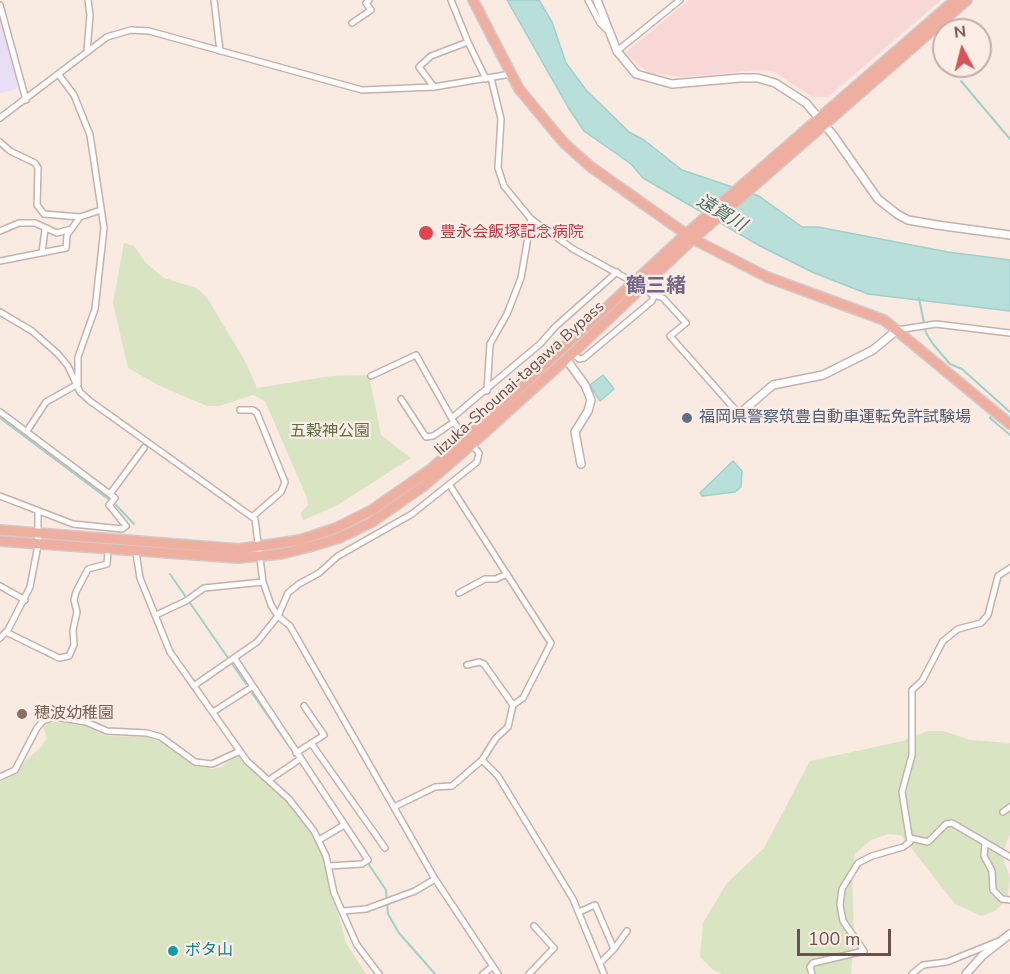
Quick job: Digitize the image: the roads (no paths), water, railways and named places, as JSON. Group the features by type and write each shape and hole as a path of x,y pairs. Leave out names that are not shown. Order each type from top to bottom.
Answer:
{"highway":[{"path":"473,0 511,74 532,107 564,143 634,200 689,237 766,277 872,314 897,330 1010,424"},
{"name":"Iizuka-Shounai-tagawa Bypass","path":"822,121 955,0"},
{"name":"Iizuka-Shounai-tagawa Bypass","path":"469,441 689,237 966,0"},
{"name":"Iizuka-Shounai-tagawa Bypass","path":"0,542 210,558 259,552 327,531 372,510 469,441 569,356 689,237"},
{"name":"Iizuka-Shounai-tagawa Bypass","path":"0,530 259,552"}],"street":[{"path":"87,51 90,15 88,0"},
{"path":"214,0 220,51"},
{"path":"352,23 372,10 366,3 369,0"},
{"path":"451,0 468,42 488,79 501,119 498,137 500,177 516,202 531,219 573,249 626,278"},
{"path":"588,0 600,23 609,32"},
{"path":"597,0 617,51 636,74 651,80 687,84 758,78 775,83 799,97 822,121 878,199 897,214 908,219 937,225 1010,235"},
{"path":"617,51 680,0"},
{"path":"0,5 26,100"},
{"path":"0,118 107,37 131,30 149,31 362,90 434,87 511,74"},
{"path":"434,87 419,67 431,56 468,42"},
{"path":"58,75 74,95 90,135 104,244 95,309 78,357 78,384"},
{"path":"0,142 10,151 35,163 38,168 37,205 44,213 80,217 101,210"},
{"path":"0,261 66,248 67,235 80,217"},
{"path":"487,391 490,344 507,314 521,278 531,219"},
{"path":"0,231 19,223 35,224 57,233 71,229"},
{"path":"42,253 45,229"},
{"path":"401,399 426,437 433,436 487,391 617,272"},
{"path":"569,356 584,358 652,302 653,295 663,298 686,322 670,336 739,414 774,385 823,375 873,350 897,330 936,324 1010,333"},
{"path":"0,312 32,331 58,354 90,401 255,519 263,582 278,616 290,626 435,879 498,974"},
{"path":"195,685 257,642 278,616 288,593 299,584 319,573 338,556 412,514 477,462 479,453 454,420 416,355 370,376"},
{"path":"569,356 591,400 588,411 575,432 581,464"},
{"path":"27,431 46,402 78,384"},
{"path":"240,410 253,410 257,413 285,482 281,492 252,516"},
{"path":"0,412 111,499 125,528 73,524 0,496"},
{"path":"111,499 144,448"},
{"path":"394,807 435,787 452,786 482,760 496,738 508,727 513,705 523,698 551,643 449,484"},
{"path":"0,638 25,600 38,545 38,512"},
{"path":"6,632 59,658 69,656 74,645 73,630 77,612 75,596 88,569 106,564 108,551"},
{"path":"136,553 140,578 170,652 240,751 289,799 319,840 334,893 357,945 379,974"},
{"path":"812,974 810,967 813,963 864,951 843,921 842,889 853,868 872,856 903,847 910,838 902,792 912,755 912,690 922,681 943,641 958,629 981,623 988,615 998,576 1010,568"},
{"path":"459,593 485,579 496,579 507,574"},
{"path":"156,615 188,600 204,588 214,585 263,582"},
{"path":"0,586 25,600"},
{"path":"232,661 252,687 366,862 328,866"},
{"path":"467,665 479,662 484,664 513,705"},
{"path":"213,712 252,687"},
{"path":"269,780 297,758 311,743 324,735 304,706"},
{"path":"0,777 15,770 37,728 43,721 55,717 86,722 107,731 147,733 161,737 195,762 212,764 240,751"},
{"path":"311,743 385,848"},
{"path":"482,760 498,776 579,912 604,974"},
{"path":"1004,812 1010,807"},
{"path":"910,838 928,842 946,824 952,824 1010,857"},
{"path":"319,840 342,826"},
{"path":"985,844 984,856 992,872 993,890 1002,899 1010,900"},
{"path":"343,910 366,909 415,891 435,879"},
{"path":"579,912 595,905 614,949"},
{"path":"529,974 554,948 534,926"},
{"path":"600,963 627,931"},
{"path":"966,974 1010,934"},
{"path":"912,974 923,965 947,962 1000,941"},
{"path":"483,974 492,967"}],"water":[{"name":"遠賀川","path":"507,0 539,0 552,22 566,63 586,90 629,132 644,140 682,170 759,196 802,227 818,227 948,252 1010,260 1010,311 868,294 812,272 760,246 643,178 631,164 584,131"},
{"path":"603,375 614,389 600,401 590,385"},
{"path":"733,461 742,471 741,487 735,492 702,496 700,493"}],"waterway":[{"path":"961,81 1010,139"},
{"path":"919,298 926,333 933,344 950,364 962,369 1010,412"},
{"path":"992,415 990,418 1010,435"},
{"path":"0,418 115,504 134,524"},
{"path":"170,574 246,684"},
{"path":"252,693 305,769"},
{"path":"311,779 386,890 388,914 399,933 435,974"}],"tunnel":[{"path":"626,278 651,294"}],"place":[{"name":"豊永会飯塚記念病院","path":"426,233"},
{"name":"福岡県警察筑豊自動車運転免許試験場","path":"687,418"},
{"name":"穂波幼稚園","path":"22,714"},
{"name":"ボタ山","path":"173,951"}],"district":[{"name":"鶴三緒","path":"656,287"}],"park label":[{"name":"五穀神公園","path":"330,432"}]}
